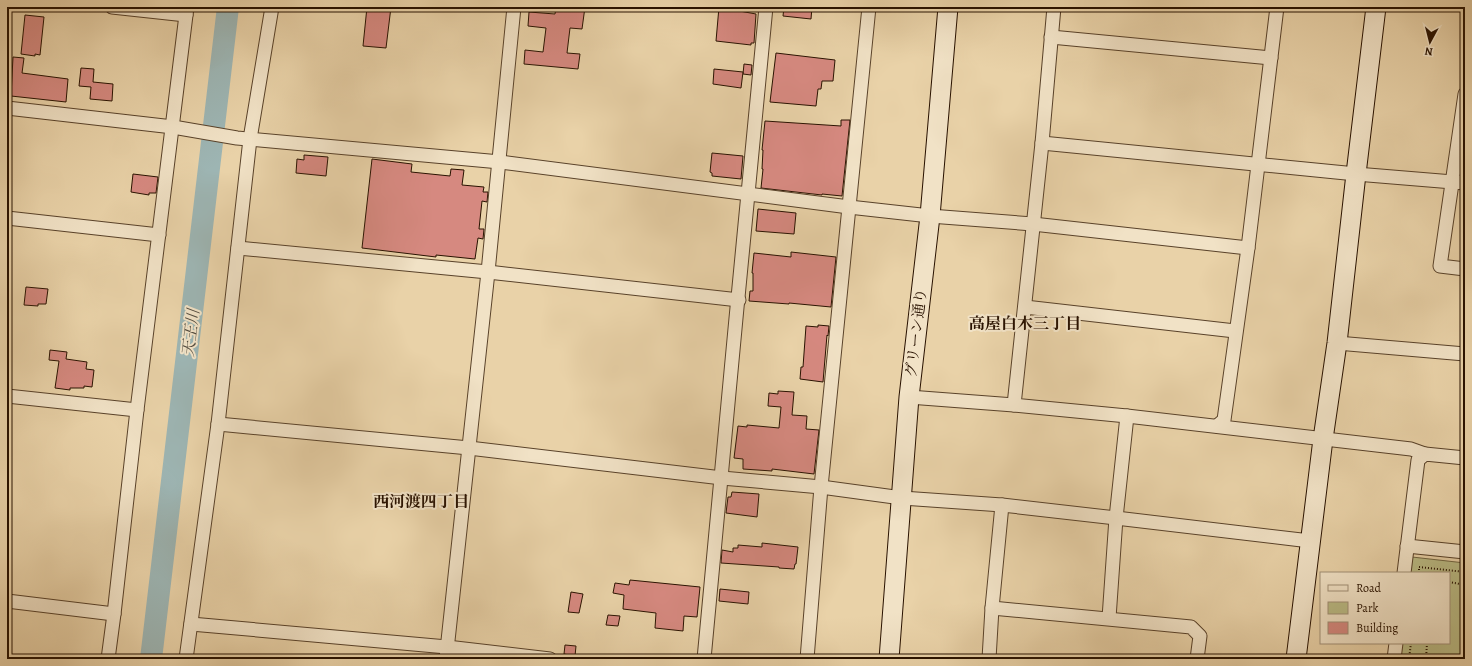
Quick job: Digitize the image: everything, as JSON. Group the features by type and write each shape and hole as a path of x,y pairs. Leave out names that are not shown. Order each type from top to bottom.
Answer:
{"street":[{"path":"108,659 159,235 178,128 187,11 112,7"},
{"path":"186,659 218,424 238,248 244,138 272,7"},
{"path":"446,653 500,162 514,7"},
{"path":"704,659 739,300 747,194 766,7"},
{"path":"807,659 821,487 869,7"},
{"name":"グリーン通り","path":"889,659 909,397 930,216 948,7"},
{"path":"1014,405 1042,143 1054,7"},
{"path":"1217,426 1224,420 1235,331 1248,248 1277,7"},
{"path":"1296,659 1323,439 1337,343 1376,7"},
{"path":"1051,37 1271,58"},
{"path":"1465,94 1459,183 1440,266 1465,269"},
{"path":"7,108 178,128 244,138 500,162 849,207 930,216 1033,224 1248,248"},
{"path":"1042,143 1459,183"},
{"path":"7,218 159,235"},
{"path":"238,248 488,272 739,300"},
{"path":"1025,307 1235,331"},
{"path":"1337,343 1465,354"},
{"path":"7,396 137,410"},
{"path":"909,397 1127,416 1411,449 1425,454 1465,458"},
{"path":"1109,618 1116,518 1127,416"},
{"path":"218,424 469,448 722,478 821,487 902,498 1002,505 1310,541"},
{"path":"1404,572 1418,460 1425,454"},
{"path":"990,659 992,608 1002,505"},
{"path":"1407,546 1465,552"},
{"path":"7,601 114,614"},
{"path":"992,608 1191,627 1200,636 1197,659"},
{"path":"191,624 446,653 550,659"},
{"path":"1394,659 1396,644"}],"path":[{"path":"1418,572 1419,567 1465,572"},
{"path":"1450,582 1465,585"},
{"path":"1409,659 1411,644"},
{"path":"1426,659 1427,644"}],"green space":[{"path":"1412,557 1465,563 1465,659 1400,659 1402,644 1450,644 1450,572 1410,572"}],"building":[{"path":"367,7 391,7 386,48 363,46"},
{"path":"556,7 585,7 582,29 570,28 567,53 580,54 578,69 524,64 525,50 543,52 546,28 528,26 529,12 555,14"},
{"path":"719,7 735,7 734,10 756,14 754,43 751,43 751,45 716,41"},
{"path":"784,7 812,7 811,19 783,16"},
{"path":"25,15 44,17 40,55 35,54 35,56 21,54"},
{"path":"776,53 835,60 833,81 822,81 821,89 818,89 816,106 770,102"},
{"path":"13,57 24,58 22,73 68,79 66,102 11,96"},
{"path":"744,64 752,65 751,75 743,74"},
{"path":"81,68 94,69 93,82 113,84 112,101 90,99 91,87 79,86"},
{"path":"714,69 743,72 741,88 713,84"},
{"path":"841,120 850,120 842,196 761,188 763,169 762,150 765,121 841,126"},
{"path":"712,153 743,156 741,179 712,176 712,173 710,172"},
{"path":"304,155 328,157 326,176 296,173 297,159 304,160"},
{"path":"372,159 412,164 411,172 450,176 451,169 464,170 462,185 484,187 483,192 488,192 487,202 482,201 479,229 484,229 483,239 478,238 475,259 436,255 436,257 362,248"},
{"path":"133,174 158,177 156,193 149,193 149,195 131,192"},
{"path":"758,209 796,213 794,234 756,231"},
{"path":"791,252 836,257 831,307 749,301 750,291 753,291 752,273 754,253 791,257"},
{"path":"26,287 48,289 46,304 38,304 38,306 24,305"},
{"path":"818,325 829,326 823,382 800,379 801,367 803,367 806,326 818,327"},
{"path":"50,350 67,352 66,359 87,362 86,369 94,370 92,387 84,386 84,388 70,388 70,390 55,388 59,361 49,360"},
{"path":"778,391 794,392 792,415 807,416 806,429 819,430 814,474 772,469 772,471 743,469 743,459 734,458 738,426 747,427 747,425 779,428 781,407 768,406 769,393 778,394"},
{"path":"732,492 759,494 757,517 726,513 728,497 731,497"},
{"path":"762,543 798,547 794,569 721,563 722,550 733,552 733,548 738,548 738,545 762,547"},
{"path":"630,580 700,587 697,617 684,616 683,631 655,628 656,613 623,609 624,595 613,593 615,583 629,585"},
{"path":"720,589 749,592 748,604 719,601"},
{"path":"571,592 583,594 579,613 568,612"},
{"path":"608,615 620,616 618,626 606,625"},
{"path":"565,645 576,646 575,656 564,654"}],"waterway":[{"name":"天王川","path":"151,659 228,7"}],"district":[{"name":"高屋白木三丁目","path":"1025,323"},
{"name":"西河渡四丁目","path":"421,501"}]}
